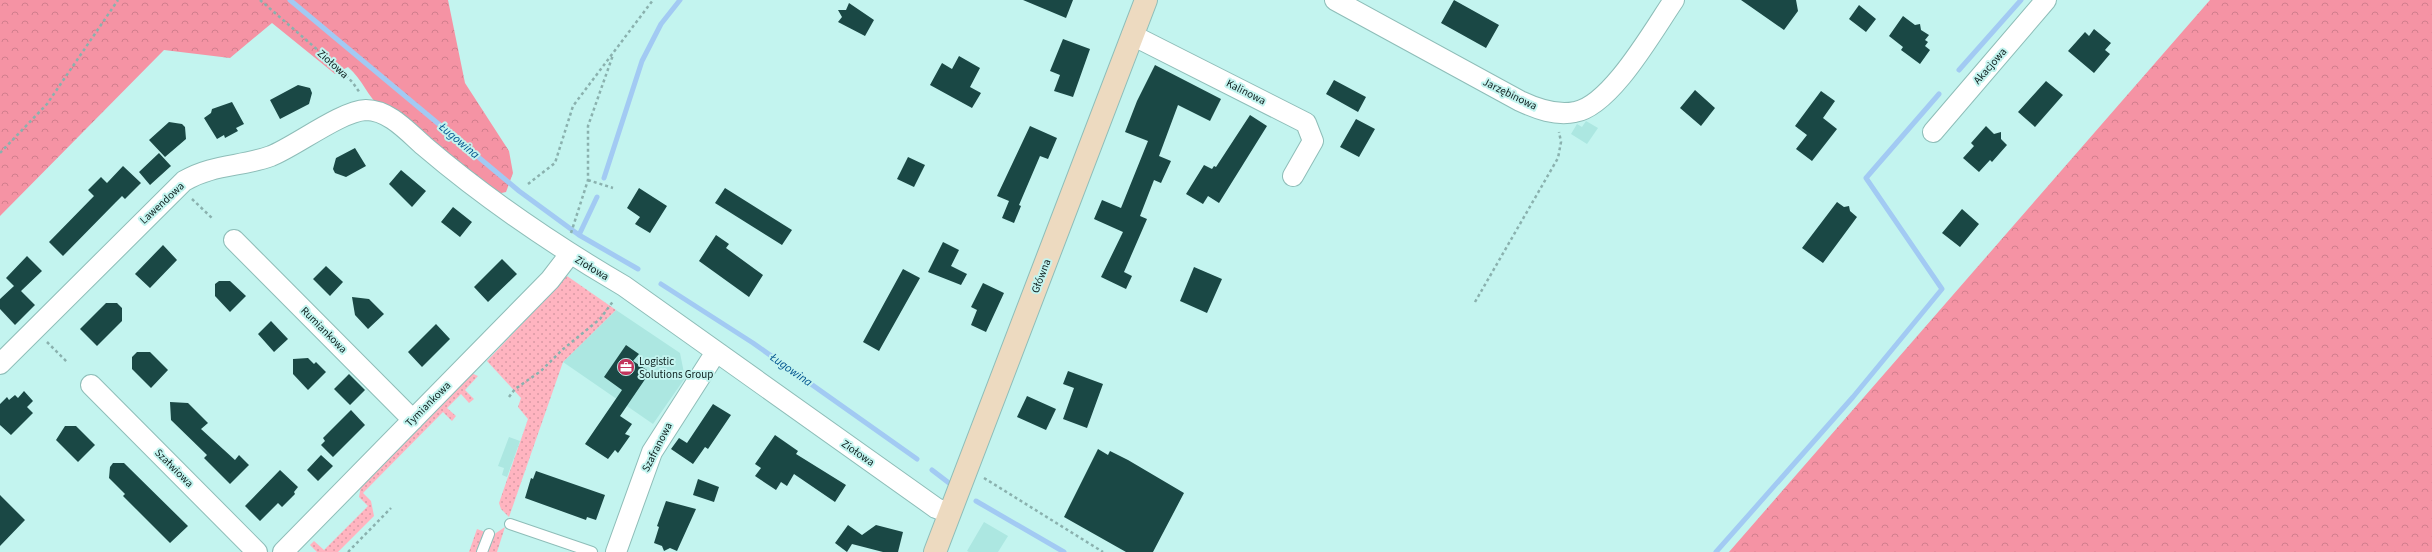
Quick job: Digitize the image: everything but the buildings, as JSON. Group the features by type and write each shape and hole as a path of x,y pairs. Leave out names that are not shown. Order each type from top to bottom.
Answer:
{"street":[{"name":"Główna","path":"935,552 1146,0"},
{"name":"Jarzębinowa","path":"1335,0 1520,100 1536,108 1562,114 1577,112 1594,105 1606,95 1619,80 1674,0"},
{"name":"Akacjowa","path":"1933,132 2046,0"},
{"name":"Kalinowa","path":"1132,35 1306,122 1313,141 1293,176"},
{"name":"Ziołowa","path":"366,110 385,115 398,123 473,186 569,247 936,508 949,513"},
{"name":"Lawendowa","path":"0,364 184,181 215,167 246,164 270,156 342,118 366,110"},
{"name":"Rumiankowa","path":"234,240 413,420"},
{"name":"Tymiankowa","path":"283,552 550,280 569,247"},
{"name":"Szafranowa","path":"616,552 652,452 716,352"},
{"name":"Szałwiowa","path":"90,385 257,552"}],"lane":[{"path":"510,524 592,552"},
{"path":"482,552 489,534"}],"path":[{"path":"0,153 48,104 118,0"},
{"name":"Ziołowa","path":"260,0 353,83 364,100 366,110"},
{"path":"528,184 555,163 574,106 653,0"},
{"path":"569,247 588,180 588,126 614,52"},
{"path":"1475,302 1558,158 1561,142 1553,112"},
{"path":"588,180 613,188"},
{"path":"186,193 213,219"},
{"path":"509,397 515,390 541,371 562,350 600,319 624,286"},
{"path":"42,337 67,362"},
{"path":"966,468 1103,552"},
{"path":"348,552 392,508"}],"shaded area":[{"path":"1586,121 1598,128 1587,144 1571,134 1577,124 1582,127"},
{"path":"567,276 616,310 563,362 509,517 501,509 499,503 528,419 518,407 521,398 487,361"},
{"path":"616,310 680,353 685,378 653,424 563,362"},
{"path":"471,373 478,376 465,390 474,399 469,403 461,394 447,408 456,416 452,421 443,412 363,493 371,501 374,516 338,552 317,552 310,545 314,541 324,550 368,506 359,497 361,486"},
{"path":"509,437 520,441 507,477 502,475 504,468 498,466"},
{"path":"984,522 1008,536 998,552 967,551"},
{"path":"505,527 497,552 487,552 493,535"},
{"path":"477,529 485,532 477,552 469,552"}],"green space":[{"path":"0,0 448,0 465,83 509,151 513,173 506,192 497,194 382,109 372,99 358,77 348,67 335,74 272,23 230,58 164,50 0,216"},
{"path":"2210,0 2432,0 2432,552 1729,552"}],"waterway":[{"name":"Ługowina","path":"290,0 519,191 579,235 638,269"},
{"path":"604,178 642,61 661,24 680,0"},
{"path":"1959,70 2021,0"},
{"path":"1716,552 1853,397 1942,289 1866,178 1939,94"},
{"path":"579,235 597,197"},
{"name":"Ługowina","path":"661,284 753,343 917,459"},
{"name":"Ługowina","path":"932,470 949,483"},
{"name":"Ługowina","path":"976,501 1064,552"}],"place":[{"name":"Logistic Solutions Group","path":"626,367"}]}
